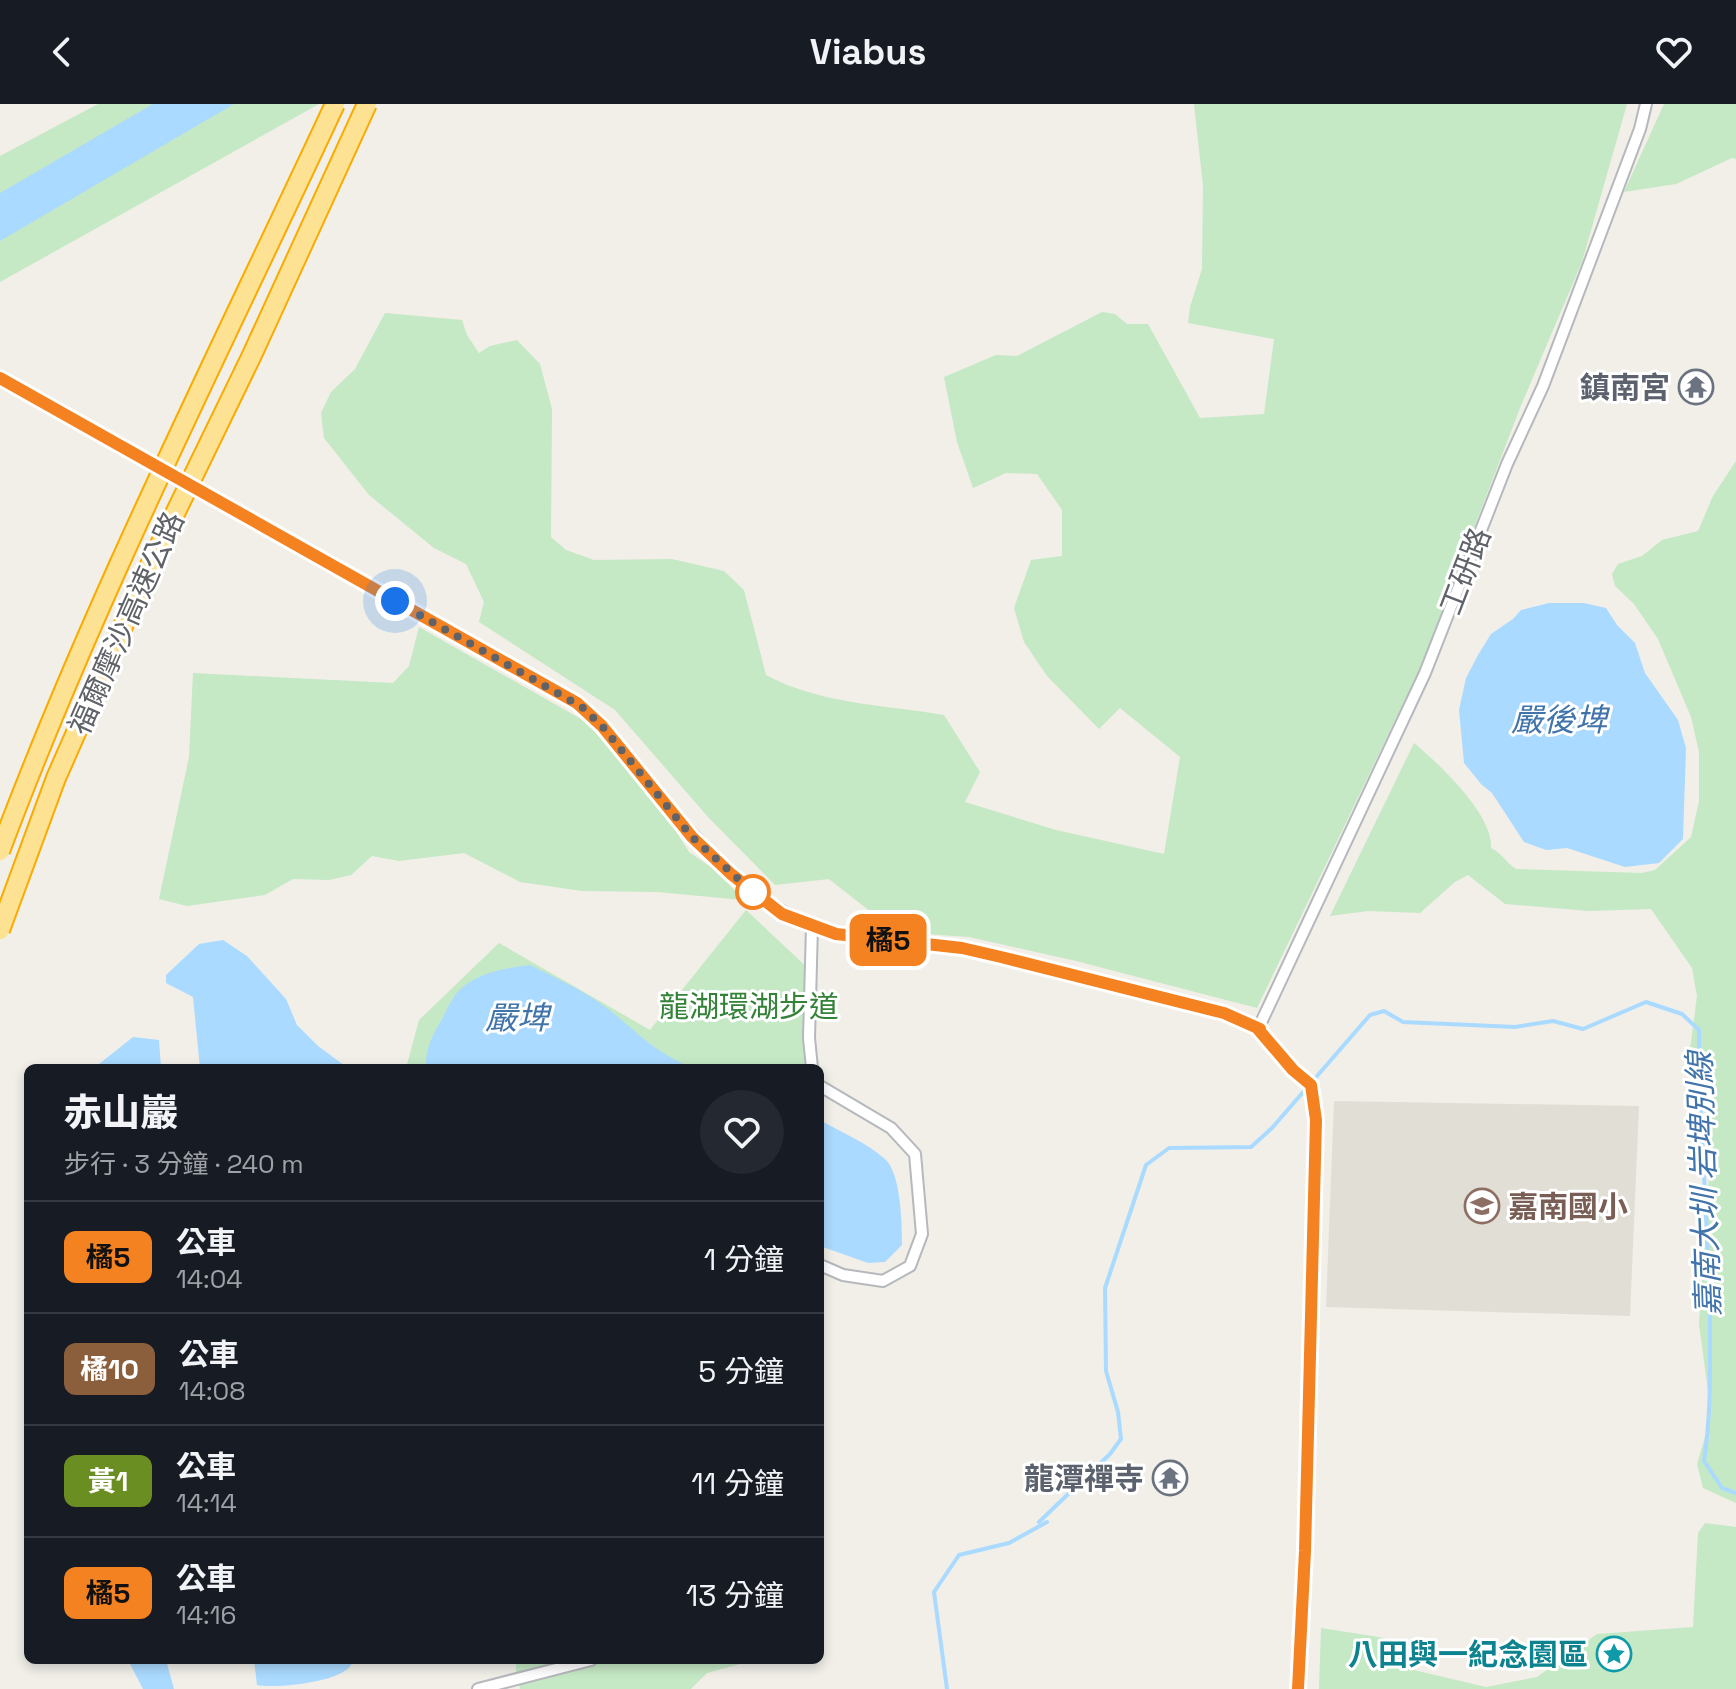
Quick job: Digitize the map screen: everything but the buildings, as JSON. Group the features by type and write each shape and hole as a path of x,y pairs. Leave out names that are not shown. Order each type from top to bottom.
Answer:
{"highway":[{"name":"福爾摩沙高速公路","path":"0,851 37,753 121,560 335,104"},
{"name":"福爾摩沙高速公路","path":"0,930 56,778 150,565 367,104"}],"street":[{"name":"工研路","path":"1260,1029 1425,673 1507,464 1543,386 1579,295 1640,129 1646,104"},
{"path":"0,378 577,703 602,726 670,811 720,864 775,909 812,926 848,936 988,954 1224,1013 1260,1029 1293,1070 1311,1085 1315,1111 1298,1689"},
{"path":"810,1064 812,926"},
{"path":"824,1088 891,1128 915,1154 922,1234 910,1266 883,1281 843,1275 824,1267"},
{"path":"478,1689 575,1664"}],"shaded area":[{"name":"嘉南國小","path":"1334,1101 1639,1106 1630,1316 1326,1307"}],"green space":[{"path":"98,104 319,104 0,282 0,156"},
{"path":"1194,104 1627,104 1582,262 1520,408 1421,666 1257,1008 969,937 867,930 871,912 829,879 775,885 708,817 615,710 479,622 484,602 466,564 434,548 369,495 324,438 321,413 331,392 355,369 385,313 462,320 467,335 479,353 490,346 517,340 540,364 552,409 551,537 566,550 594,560 672,559 724,571 744,590 766,675 786,685 830,698 944,715 980,772 965,802 1056,830 1164,854 1180,757 1120,708 1099,729 1047,676 1024,642 1014,608 1031,560 1062,556 1062,510 1037,474 1006,473 973,488 957,442 944,377 996,355 1017,356 1102,312 1115,314 1127,324 1148,324 1200,418 1264,414 1274,339 1188,323 1202,269 1203,186"},
{"path":"1664,104 1736,104 1736,159 1732,158 1676,184 1624,192"},
{"path":"1736,461 1736,1503 1703,1488 1697,1464 1707,1430 1709,1398 1699,1324 1710,1160 1708,1125 1689,1057 1697,996 1692,968 1651,909 1589,911 1505,904 1468,875 1455,882 1420,913 1368,911 1330,916 1414,743 1463,791 1484,820 1491,848 1516,869 1642,873 1655,870 1691,837 1699,801 1699,752 1691,717 1658,639 1634,604 1615,586 1612,574 1618,564 1642,556 1662,540 1698,531 1713,496"},
{"path":"419,627 581,719 615,751 664,812 689,852 718,872 743,900 657,892 582,891 520,882 464,853 399,861 372,856 351,875 329,880 293,879 265,895 187,906 159,899 189,757 193,673 393,683 409,666"},
{"name":"龍湖環湖步道","path":"746,910 812,972 812,1064 407,1064 419,1020 499,943 650,1030"},
{"path":"1705,1523 1736,1527 1736,1689 1319,1689 1321,1628 1385,1638 1414,1670 1486,1687 1537,1677 1597,1634 1693,1627 1698,1533"},
{"path":"516,1664 740,1664 707,1673 691,1689 520,1689"}],"water":[{"path":"153,104 234,104 0,241 0,193"},
{"name":"嚴後埤","path":"1549,603 1584,603 1606,608 1635,643 1645,673 1678,720 1686,748 1683,839 1659,863 1625,867 1567,848 1546,850 1524,842 1492,793 1464,763 1459,710 1466,678 1478,655 1491,634 1521,610"},
{"path":"223,940 247,956 286,999 297,1025 343,1064 200,1064 193,997 166,983 166,975 199,944"},
{"name":"嚴埤","path":"530,965 564,982 609,1010 653,1046 684,1064 426,1064 432,1038 456,994 471,981"},
{"path":"133,1037 159,1040 161,1064 99,1064"},
{"path":"824,1122 885,1159 894,1175 900,1199 902,1245 885,1262 868,1263 824,1247"},
{"path":"130,1664 167,1664 174,1689 143,1689"},
{"path":"254,1664 351,1664 340,1674 326,1679 295,1685 257,1685"}],"waterway":[{"name":"嘉南大圳 岩埤別線","path":"1039,1522 1110,1454 1121,1439 1118,1412 1106,1371 1105,1288 1146,1165 1169,1148 1251,1147 1272,1128 1370,1015 1384,1011 1403,1022 1515,1027 1553,1021 1583,1029 1646,1002 1682,1014 1699,1030 1710,1326 1709,1410 1704,1461 1722,1488 1736,1493"},
{"name":"嘉南大圳 岩埤別線","path":"947,1689 934,1592 959,1555 1009,1543 1047,1522"}],"bus line":[{"name":"橘5","path":"0,378 577,703 596,719 692,837 731,874 782,914 836,934 962,948 1001,957 1224,1013 1260,1029 1293,1070 1311,1085 1316,1120 1305,1551 1298,1689"}],"place":[{"name":"鎮南宮","path":"1696,387"},
{"name":"嘉南國小","path":"1482,1206"},
{"name":"龍潭禪寺","path":"1170,1478"},
{"name":"八田與一紀念園區","path":"1614,1654"}],"route":[{"path":"395,601 582,707 602,726 692,837 756,895 753,892"}]}
